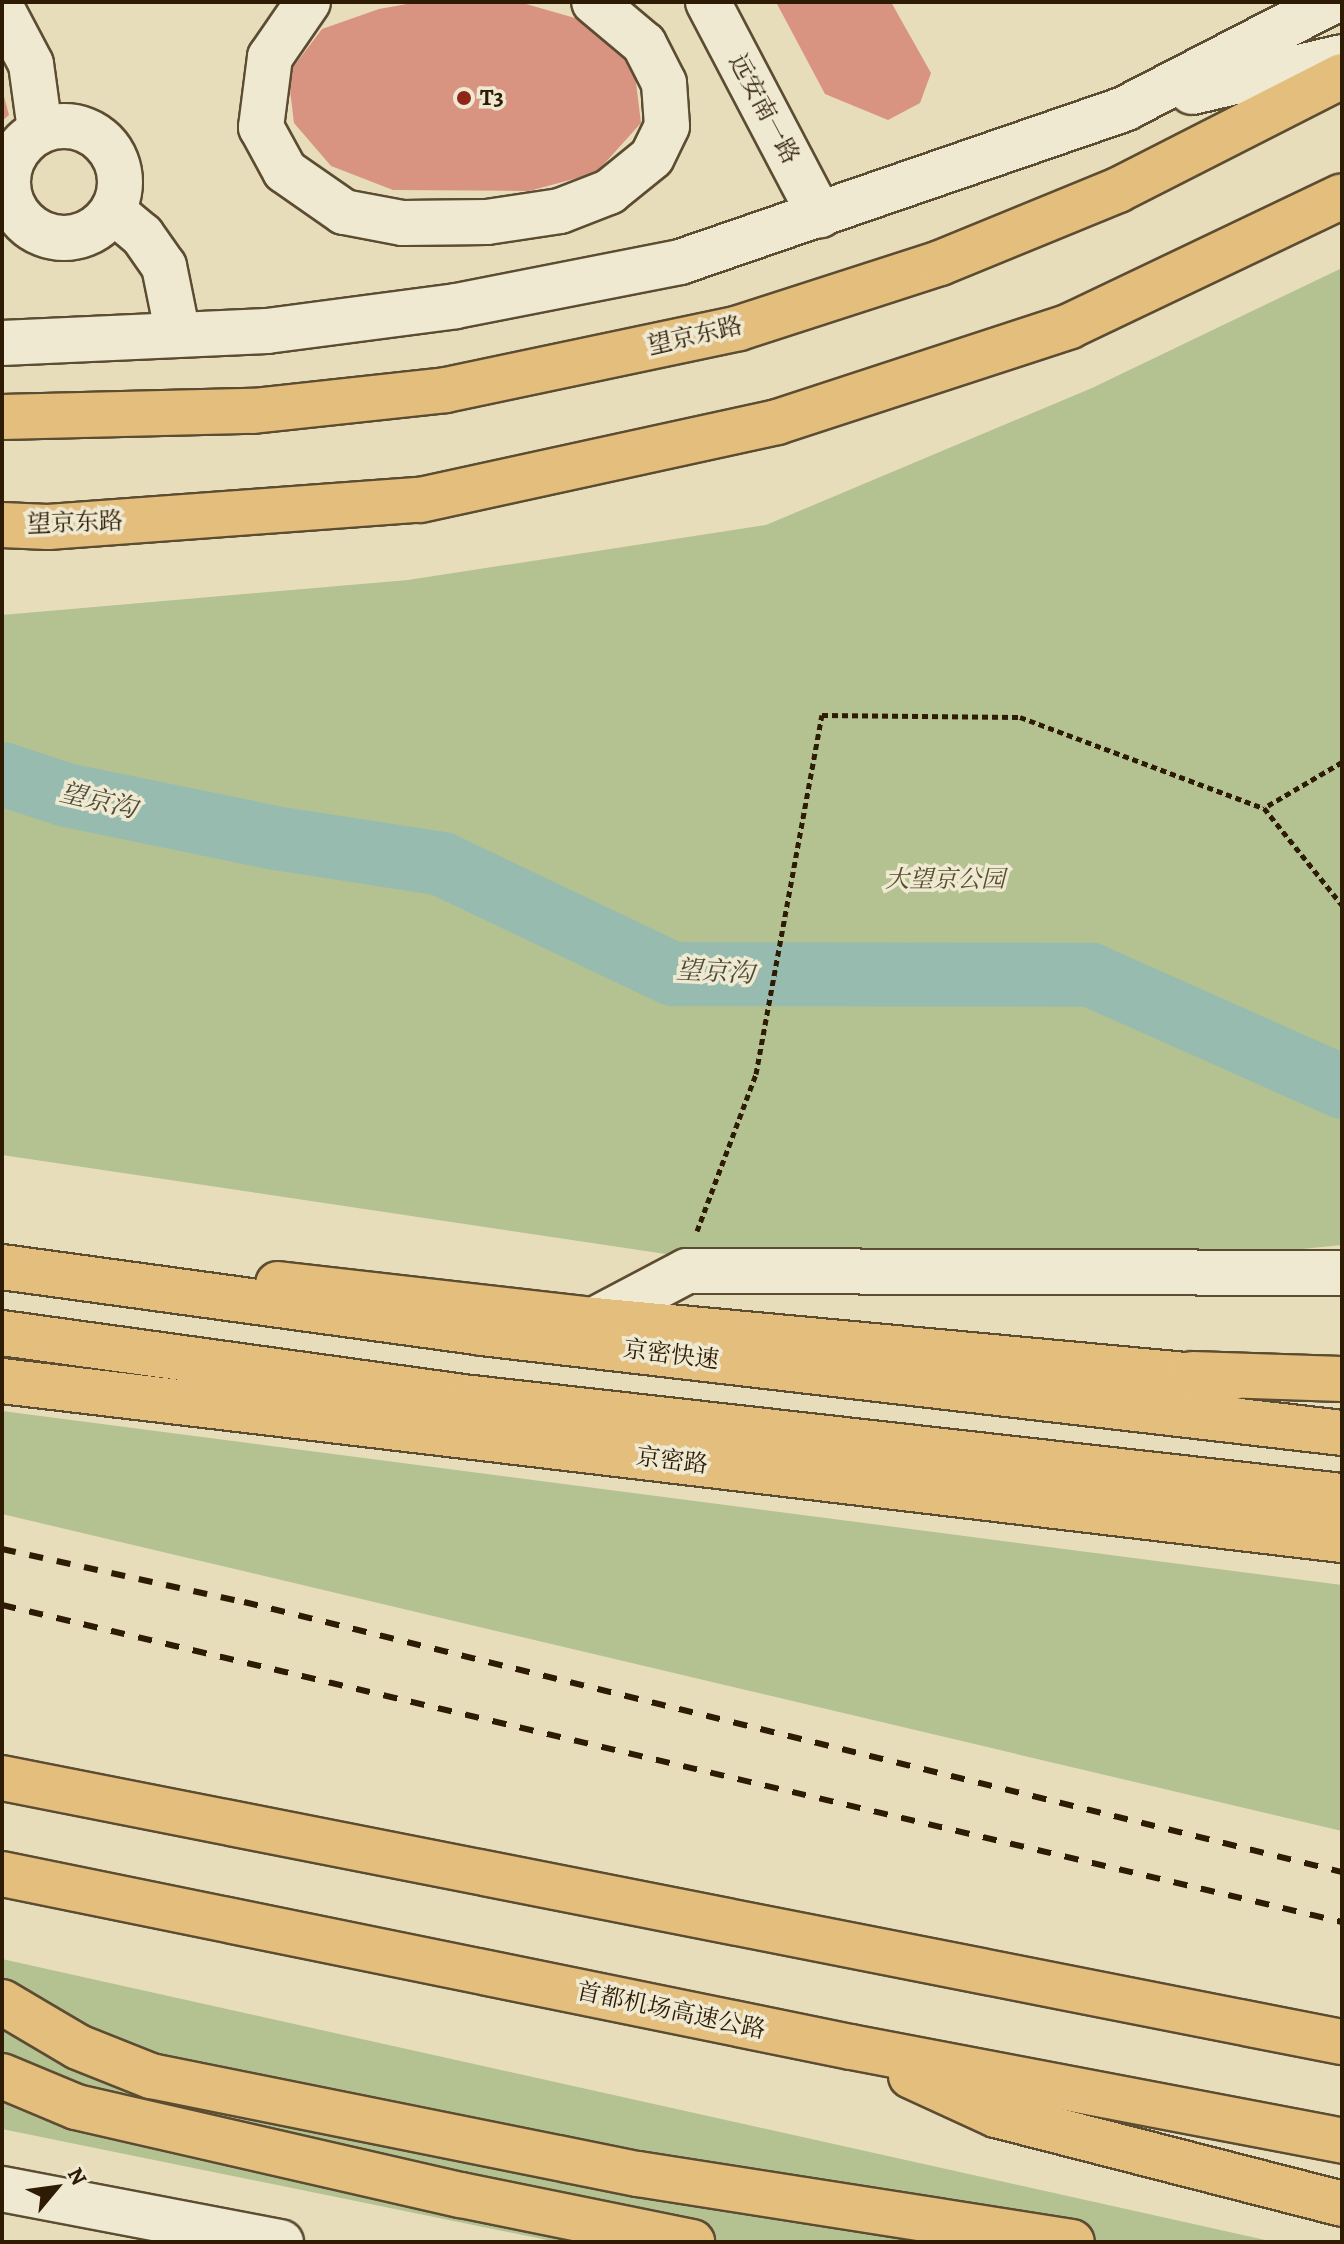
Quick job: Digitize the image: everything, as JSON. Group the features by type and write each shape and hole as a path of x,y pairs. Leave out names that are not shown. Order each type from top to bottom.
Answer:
{"main road":[{"name":"望京东路","path":"2,417 253,411 446,390 739,328 940,263 1118,190 1342,76"},
{"name":"望京东路","path":"2,525 48,527 420,500 777,422 1070,326 1342,196"},
{"path":"2,1253 594,1320 1192,1374 1342,1394"},
{"name":"京密快速","path":"2,1267 482,1333 1342,1433"},
{"path":"2,1333 472,1398 1342,1496"},
{"path":"1192,1374 1342,1379"},
{"name":"京密路","path":"2,1381 1342,1540"},
{"path":"2,1778 1342,2042"},
{"name":"首都机场高速公路","path":"2,1874 851,2047 1342,2141"},
{"path":"2,2002 78,2047 151,2076 638,2174 1072,2242"},
{"path":"851,2047 996,2115 1342,2204"},
{"path":"2,2076 76,2107 461,2195 692,2242"}],"street":[{"path":"308,2 270,57 261,127 285,171 344,212 403,223 487,222 560,211 609,192 652,157 667,126 664,83 644,44 594,2"},
{"name":"远安南一路","path":"708,2 820,215"},
{"path":"1126,108 1331,2"},
{"path":"2,9 31,64 40,130"},
{"path":"2,343 267,331 471,304 680,262 1126,108 1342,57"},
{"path":"75,126 106,144 120,176 113,211 83,236 64,239 28,226 5,195 13,156 40,130 75,126"},
{"path":"113,211 142,235 164,266 178,335"},
{"path":"594,1320 687,1271 1342,1273"},
{"path":"2,2189 281,2242"}],"path":[{"path":"687,1271 702,1215 756,1074 822,715 1020,717 1264,808 1342,905"},
{"path":"1264,808 1342,762"}],"green space":[{"name":"大望京公园","path":"1342,268 1342,1245 992,1280 713,1261 2,1155 2,615 408,580 766,525 1092,388"},
{"path":"2,1411 1342,1585 1342,1831 2,1514"},
{"path":"2,1959 1274,2242 557,2242 2,2129"}],"building":[{"name":"T3","path":"418,2 519,2 582,20 634,67 641,123 596,173 529,191 393,190 331,166 294,123 288,74 322,29 379,9"},
{"path":"776,2 891,2 931,73 920,103 888,120 825,94"},
{"path":"2,89 9,115 2,121"}],"waterway":[{"name":"望京沟","path":"2,774 66,795 275,838 442,864 673,974 1091,975 1342,1087"}],"railway":[{"path":"2,1549 244,1602 1342,1872"},
{"path":"2,1605 1342,1922"}],"place":[{"name":"T3","path":"464,98"}]}
